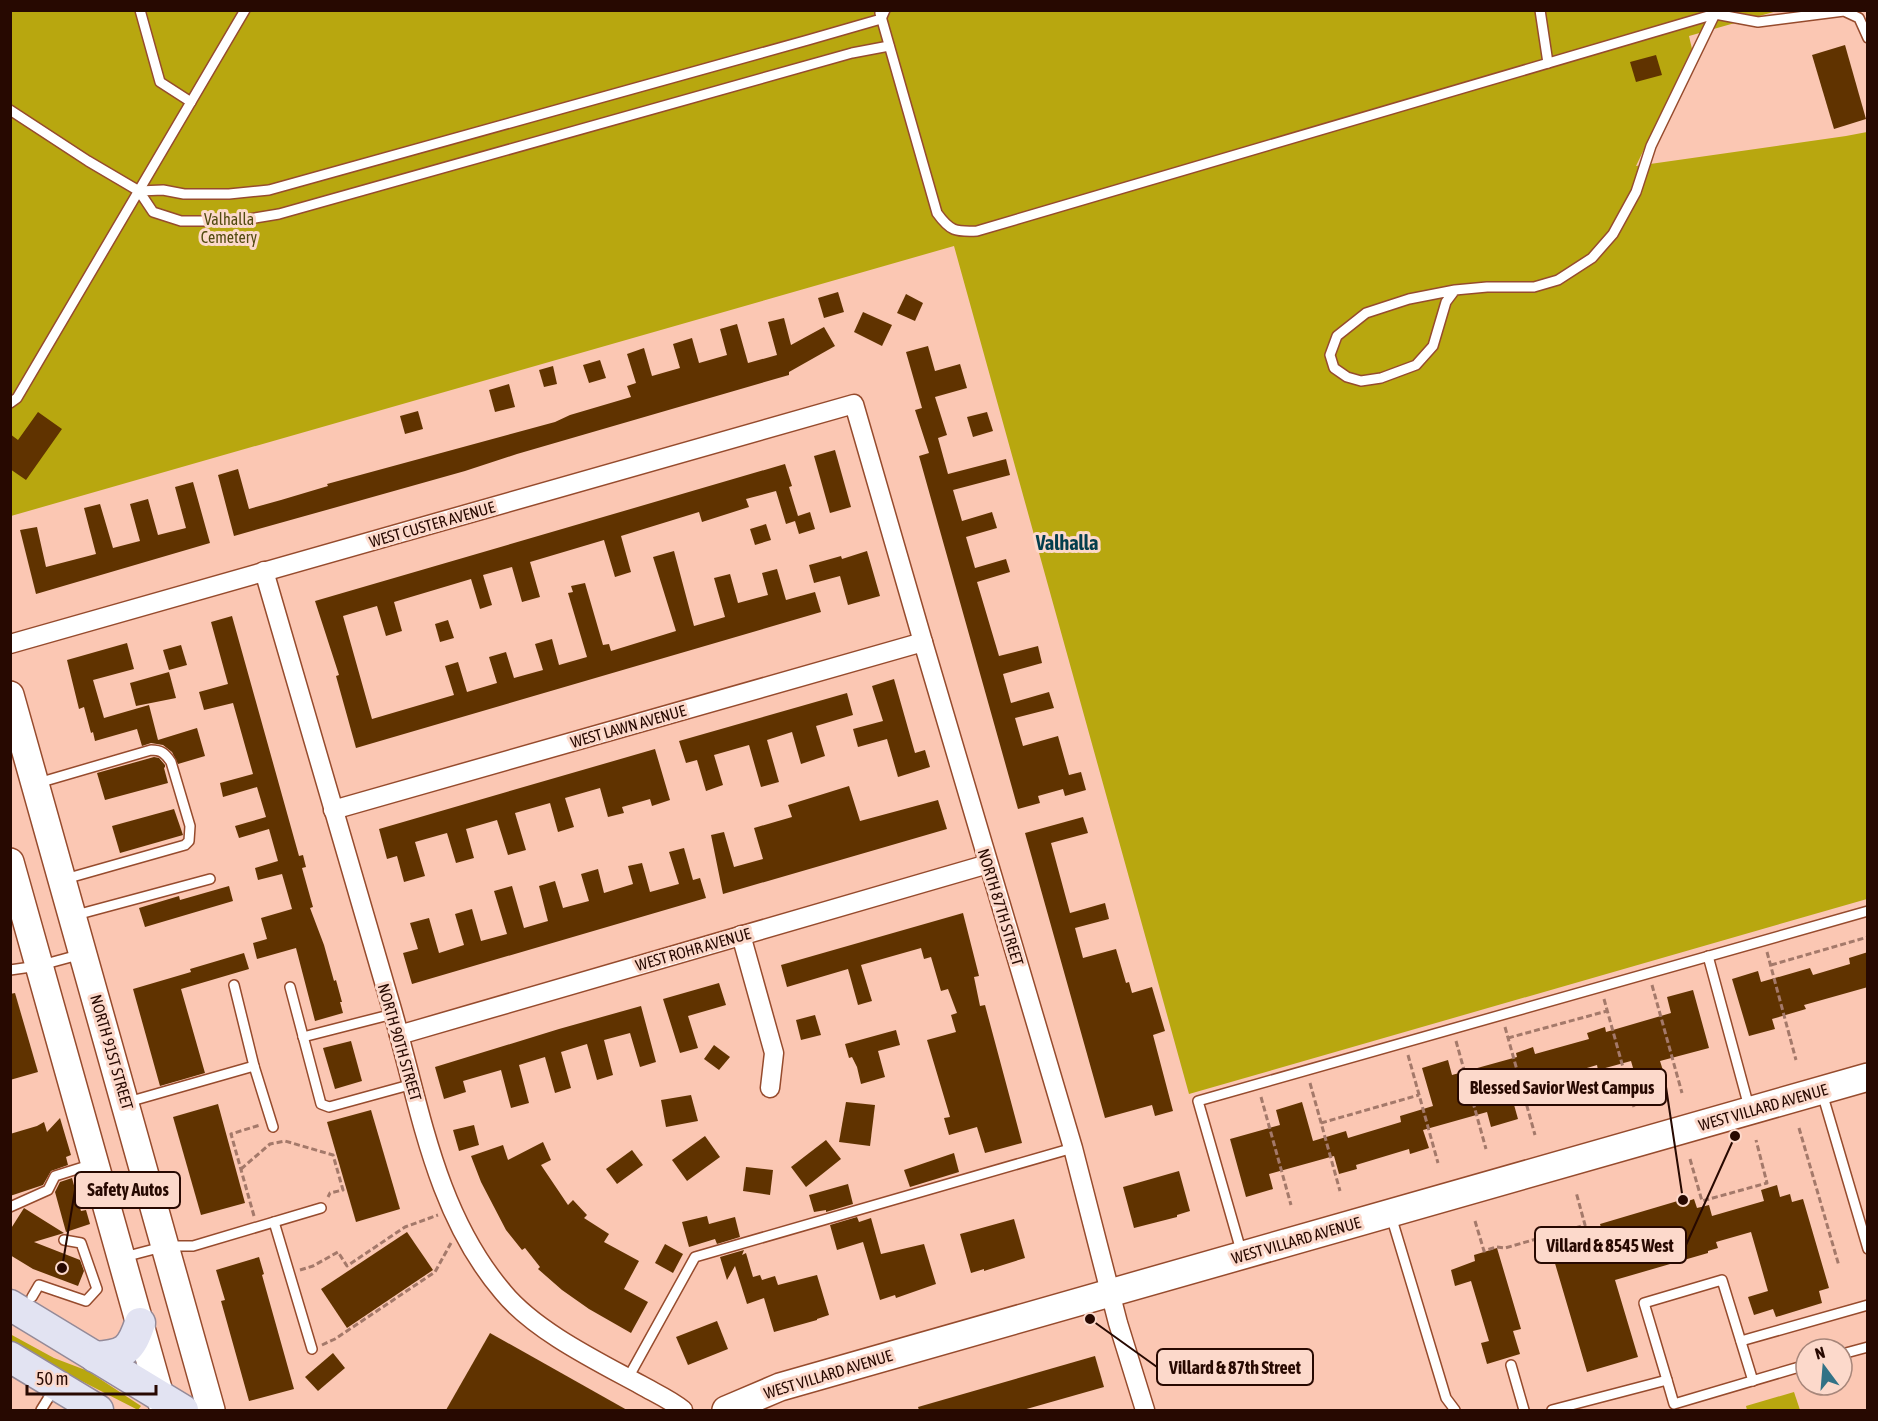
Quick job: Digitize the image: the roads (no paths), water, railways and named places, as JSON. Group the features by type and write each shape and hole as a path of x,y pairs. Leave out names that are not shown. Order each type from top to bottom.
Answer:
{"main road":[{"name":"NORTH 91ST STREET","path":"10,695 74,916 211,1410"},
{"path":"10,862 140,1323 169,1406"},
{"name":"WEST VILLARD AVENUE","path":"726,1410 780,1386 1868,1077"},
{"path":"21,1301 95,1357 169,1406"},
{"path":"95,1357 120,1352 130,1347 140,1323"},
{"path":"10,1357 99,1410"}],"street":[{"name":"WEST CUSTER AVENUE","path":"10,644 854,404"},
{"name":"NORTH 87TH STREET","path":"854,404 1073,1148 1110,1293 1145,1410"},
{"name":"NORTH 90TH STREET","path":"264,571 413,1083 432,1161 462,1232 478,1260 504,1294 525,1314 553,1334 683,1410"},
{"name":"WEST LAWN AVENUE","path":"333,810 923,642"},
{"name":"WEST ROHR AVENUE","path":"399,1035 988,864"},
{"path":"741,935 774,1053 770,1088"}],"lane":[{"path":"140,10 160,82 191,102"},
{"path":"10,403 17,398 245,10"},
{"path":"870,10 882,13"},
{"path":"1540,10 1548,63"},
{"path":"882,13 889,46 936,213 948,228 961,232 977,231 1716,12 1758,22 1844,11 1859,18 1868,38"},
{"path":"1455,290 1446,302 1434,346 1416,365 1381,378 1361,381 1347,378 1334,368 1330,355 1337,336 1366,313 1408,299 1455,290 1486,286 1533,287 1558,280 1592,258 1613,234 1636,192 1651,146 1716,12"},
{"path":"139,191 163,190 184,194 207,194 269,190 882,13"},
{"path":"10,110 139,191 153,212 181,221 243,220 279,214 841,57 889,46"},
{"path":"36,783 151,750 159,750 166,754 171,762 190,826 189,841 185,845 63,879"},
{"path":"74,916 210,879"},
{"path":"1242,1256 1198,1101 1868,911"},
{"path":"10,970 38,966 84,954"},
{"path":"1708,956 1750,1111"},
{"path":"234,985 254,1066 272,1124"},
{"path":"290,987 321,1104 329,1107 413,1083"},
{"path":"303,1037 393,1014"},
{"path":"126,1103 254,1066"},
{"path":"1821,1091 1868,1249"},
{"path":"628,1378 695,1257 1073,1148"},
{"path":"10,1207 48,1190 55,1176 95,1163"},
{"path":"122,1257 166,1246 193,1246 321,1208"},
{"path":"1391,1213 1446,1398 1455,1410"},
{"path":"274,1222 312,1349"},
{"path":"21,1301 39,1285 86,1301 97,1289 81,1243 64,1240"},
{"path":"1753,1381 1722,1280 1644,1304 1674,1404 1753,1381 1794,1369"},
{"path":"1741,1341 1868,1305"},
{"path":"1511,1365 1524,1410"},
{"path":"1552,1410 1666,1380"},
{"path":"41,1410 56,1385"}],"place":[{"name":"Villard & 8545 West","path":"1735,1136"},
{"name":"Blessed Savior West Campus","path":"1683,1200"},
{"name":"Safety Autos","path":"62,1268"},
{"name":"Villard & 87th Street","path":"1090,1319"}],"district":[{"name":"Valhalla","path":"1067,543"}],"park label":[{"name":"Valhalla Cemetery","path":"229,228"}]}
